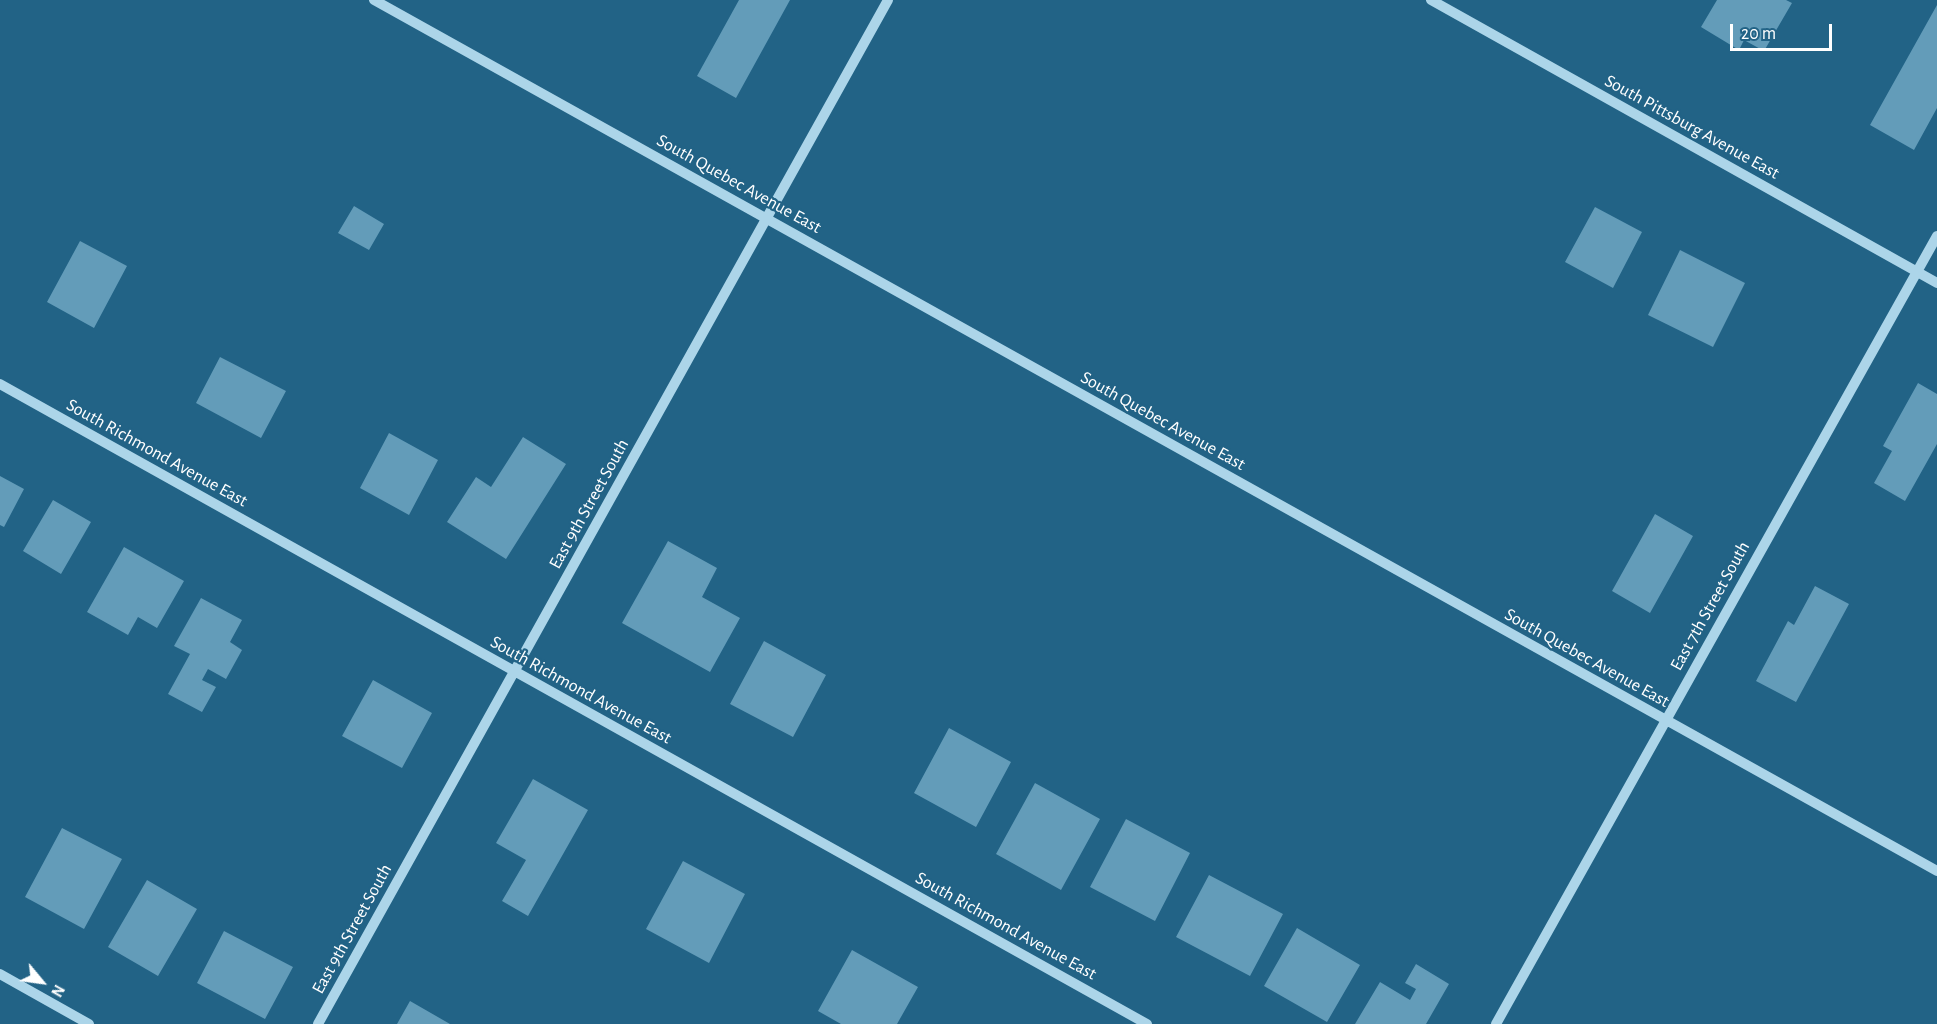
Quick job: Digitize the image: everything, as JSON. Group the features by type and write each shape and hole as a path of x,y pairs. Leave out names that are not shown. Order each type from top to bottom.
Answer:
{"street":[{"name":"South Quebec Avenue East","path":"374,0 1937,870"},
{"name":"East 9th Street South","path":"318,1024 888,0"},
{"name":"South Pittsburg Avenue East","path":"1431,0 1937,283"},
{"name":"East 7th Street South","path":"1496,1024 1937,236"},
{"name":"South Richmond Avenue East","path":"0,384 1147,1024"},
{"path":"0,974 89,1024"}],"building":[{"path":"739,0 790,0 736,98 697,76"},
{"path":"1717,0 1786,0 1792,3 1764,51 1744,40 1739,50 1701,27"},
{"path":"1937,5 1937,108 1914,150 1870,125"},
{"path":"354,206 384,224 369,250 338,233"},
{"path":"1595,207 1642,232 1613,288 1565,262"},
{"path":"80,241 127,266 94,328 47,302"},
{"path":"1680,250 1745,283 1713,347 1648,315"},
{"path":"220,357 286,391 261,438 196,403"},
{"path":"1918,383 1937,394 1937,444 1905,501 1874,483 1892,451 1883,446"},
{"path":"389,433 438,460 409,515 360,488"},
{"path":"523,437 566,464 506,559 447,522 476,477 491,487"},
{"path":"0,476 24,489 4,527 0,525"},
{"path":"53,500 91,522 61,574 23,551"},
{"path":"1655,514 1693,536 1650,613 1612,591"},
{"path":"668,541 717,568 702,597 740,618 710,672 622,623"},
{"path":"124,547 184,581 157,628 138,617 128,635 87,612"},
{"path":"1815,586 1849,604 1796,702 1756,681 1788,621 1794,625"},
{"path":"201,598 242,620 230,642 242,650 226,679 208,669 202,680 216,687 202,712 168,694 190,654 174,646"},
{"path":"764,641 826,675 793,737 730,704"},
{"path":"373,680 432,713 402,768 342,736"},
{"path":"949,728 1011,762 976,827 914,793"},
{"path":"533,779 588,810 528,916 502,901 526,860 496,843"},
{"path":"1035,783 1100,819 1061,890 996,854"},
{"path":"1126,819 1190,853 1155,921 1090,887"},
{"path":"62,828 122,859 84,929 25,897"},
{"path":"683,861 745,894 709,963 646,929"},
{"path":"1209,875 1283,914 1250,976 1176,937"},
{"path":"147,880 197,909 158,976 108,947"},
{"path":"1297,928 1360,965 1327,1022 1264,986"},
{"path":"224,931 293,967 265,1019 197,983"},
{"path":"852,950 918,987 897,1024 841,1024 818,1011"},
{"path":"1416,964 1449,984 1426,1024 1355,1024 1380,982 1410,1000 1416,989 1405,983"},
{"path":"410,1001 450,1024 397,1024"}]}
